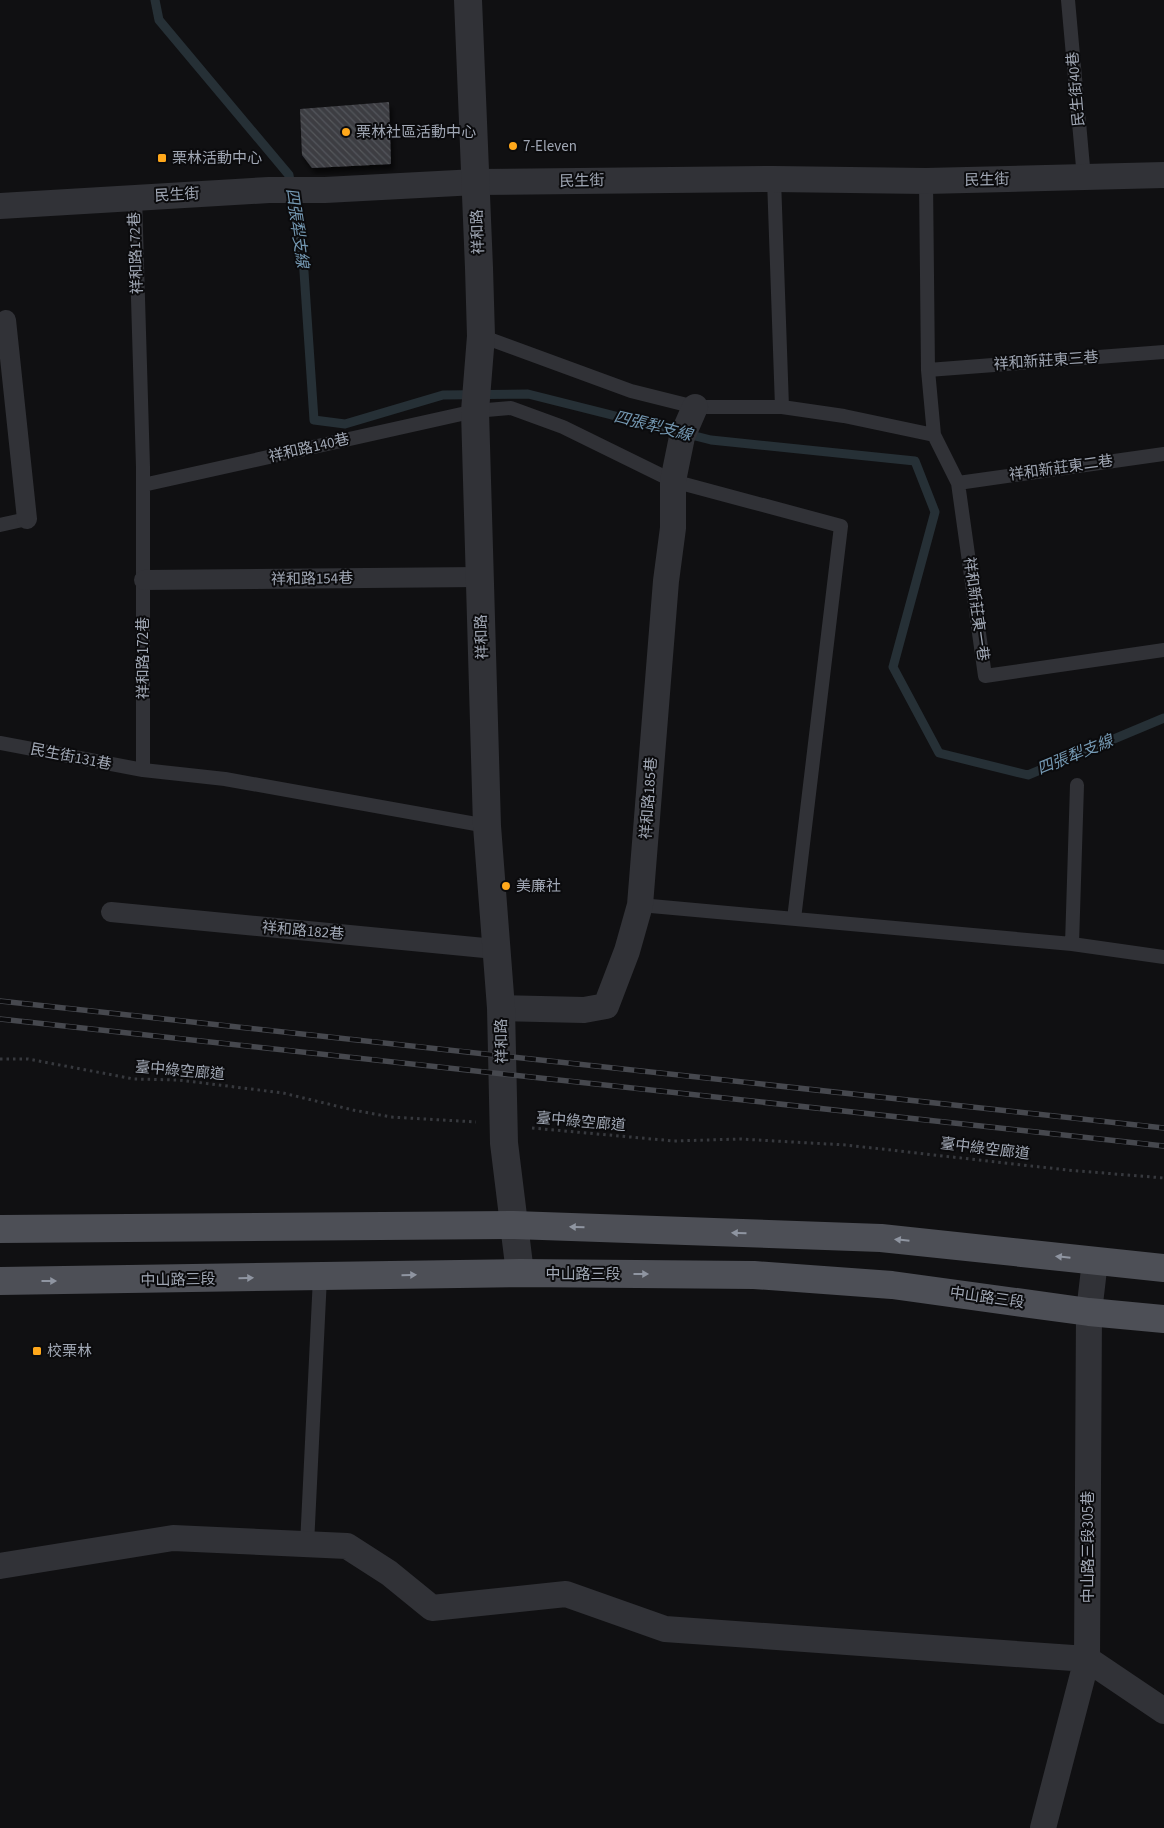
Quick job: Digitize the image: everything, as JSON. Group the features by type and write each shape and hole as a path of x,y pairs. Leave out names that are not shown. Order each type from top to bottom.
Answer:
{"main road":[{"path":"0,1229 514,1225 881,1238 1164,1268"},
{"name":"中山路三段","path":"0,1281 520,1273 754,1275 892,1285 1090,1312 1164,1319"}],"street":[{"name":"祥和路","path":"468,0 480,336 475,411 487,826 501,1008 503,1126 520,1273"},
{"name":"民生街","path":"0,206 269,190 325,190 476,182 774,179 926,181 1164,175"},
{"path":"6,320 27,519"},
{"name":"祥和路185巷","path":"501,1008 584,1010 606,1006 627,951 640,905 666,581 673,528 672,481 682,437 696,407"},
{"name":"祥和路154巷","path":"144,580 480,577"},
{"name":"祥和路182巷","path":"110,912 495,949"},
{"name":"中山路三段305巷","path":"1043,1828 1087,1659 1090,1312 1095,1260"},
{"path":"0,1566 172,1538 347,1546 388,1573 432,1608 566,1594 665,1629 1087,1659 1164,1711"}],"lane":[{"name":"民生街40巷","path":"1068,0 1084,178"},
{"path":"774,179 782,407"},
{"path":"926,181 928,370 934,435 958,482"},
{"name":"祥和路172巷","path":"135,197 143,485 143,770"},
{"path":"480,336 631,391 696,407 782,407 844,416 934,435"},
{"name":"祥和新莊東三巷","path":"928,370 1164,352"},
{"name":"祥和路140巷","path":"143,485 475,411 511,408 563,427 672,481 841,526 794,919"},
{"name":"祥和新莊東二巷","path":"958,482 1164,454"},
{"name":"祥和新莊東一巷","path":"958,482 985,676 1164,650"},
{"path":"0,525 27,519"},
{"name":"民生街131巷","path":"0,743 143,770"},
{"path":"143,770 225,778 487,826"},
{"path":"1072,944 1077,785"},
{"path":"640,905 1072,944 1164,957"},
{"path":"307,1545 320,1276"}],"path":[{"name":"臺中綠空廊道","path":"0,1059 28,1059 134,1079 179,1080 283,1093 353,1110 391,1116 674,1141 740,1139 846,1145 1067,1170 1164,1178"}],"building":[{"name":"栗林社區活動中心","path":"389,102 391,164 312,168 302,155 300,109"}],"waterway":[{"name":"四張犁支線","path":"155,0 159,20 289,175 303,257 314,420 345,424 443,395 528,394 711,440 915,461 935,512 893,667 939,753 1028,775 1164,718"}],"railway":[{"path":"0,1001 1164,1128"},
{"path":"0,1019 1164,1146"}],"place":[{"name":"栗林社區活動中心","path":"346,132"},
{"name":"7-Eleven","path":"513,146"},
{"name":"栗林活動中心","path":"162,158"},
{"name":"美廉社","path":"506,886"},
{"name":"校栗林","path":"37,1351"}]}
